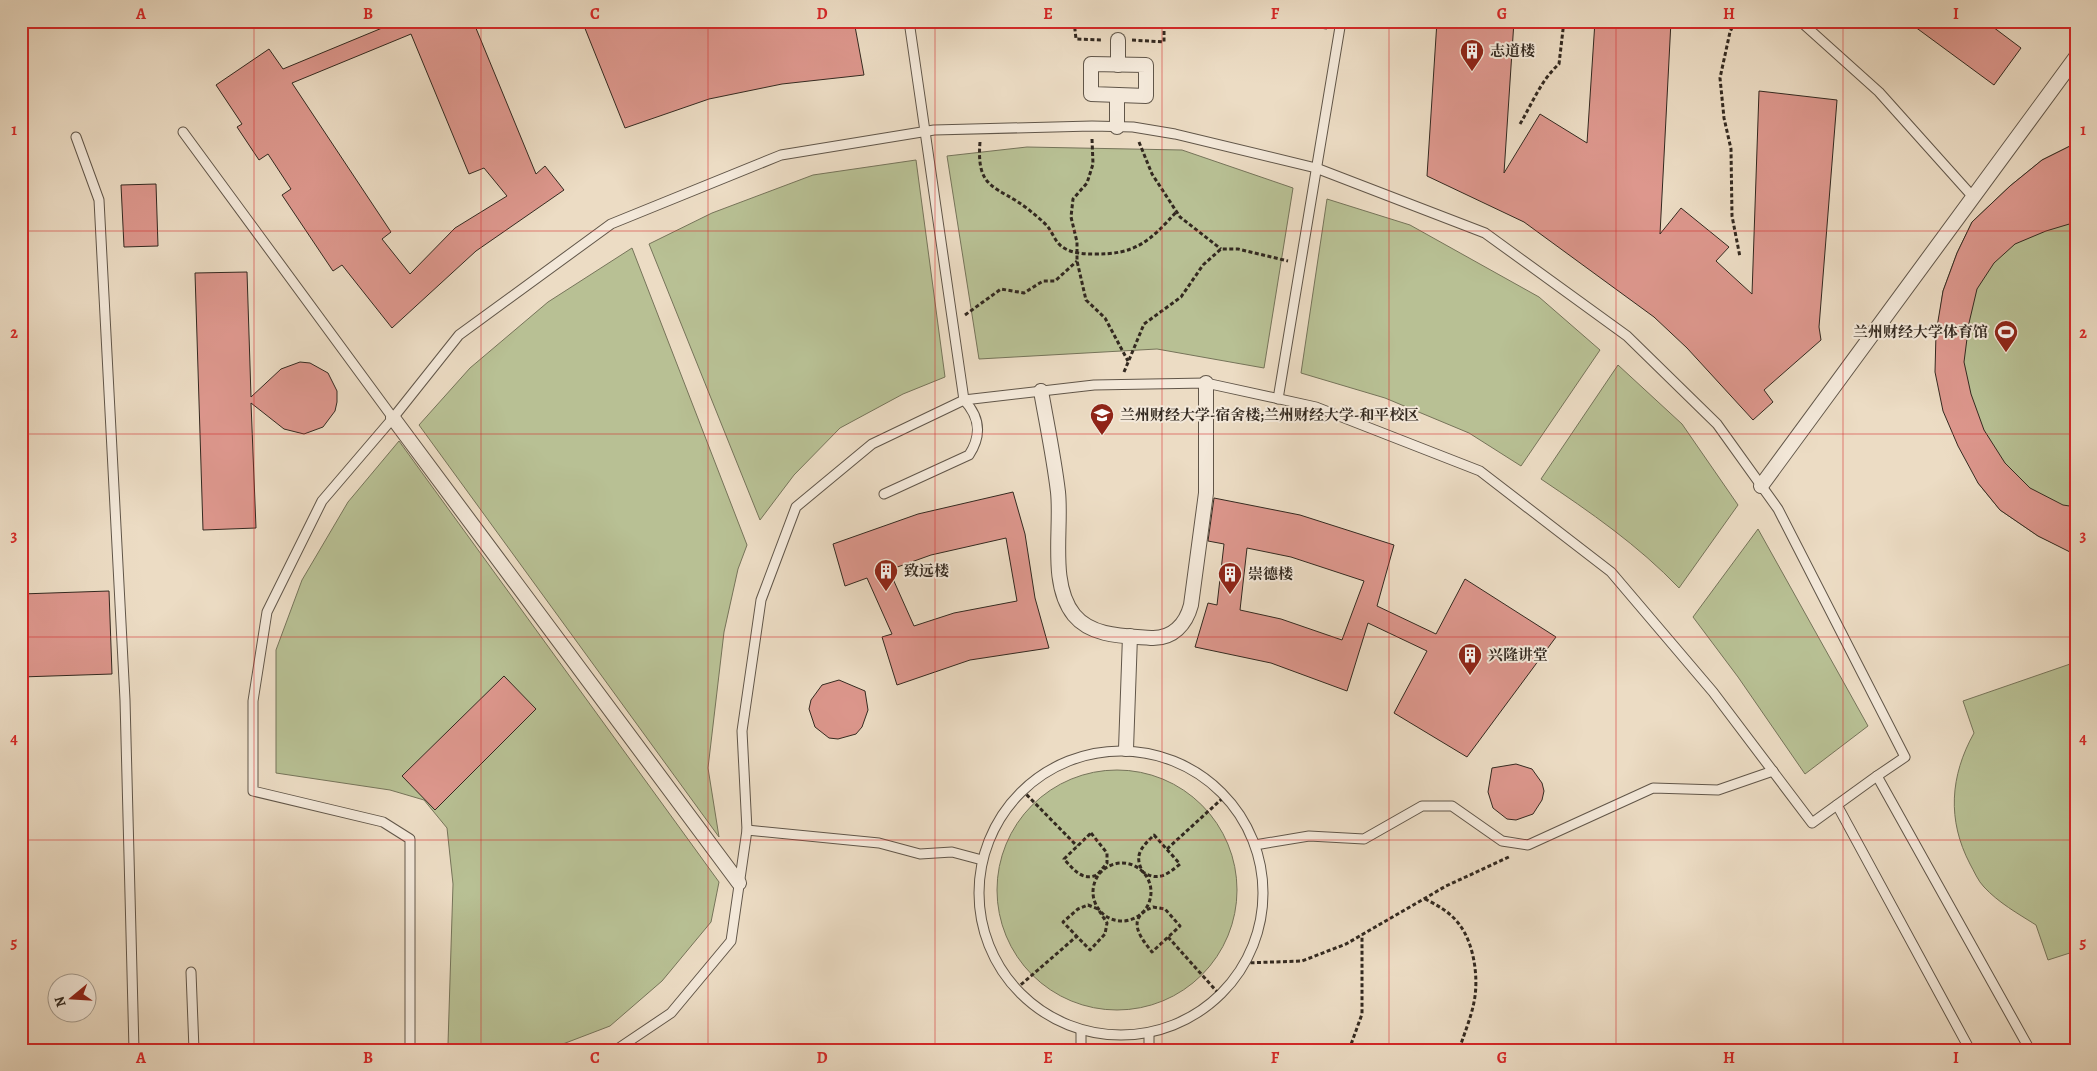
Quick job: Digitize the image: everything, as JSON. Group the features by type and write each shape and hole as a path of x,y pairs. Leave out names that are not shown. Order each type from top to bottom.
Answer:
{"street":[{"path":"1118,40 1118,64"},
{"path":"1761,486 2076,57"},
{"path":"1091,64 1146,65 1146,96 1117,95 1091,94 1091,64"},
{"path":"1117,95 1117,127"},
{"path":"1042,391 1058,494 1060,585 1065,601 1074,616 1087,626 1102,633 1158,638 1170,634 1180,627 1188,617 1191,605 1206,493 1206,383"},
{"path":"393,418 739,883"},
{"path":"1126,749 1130,636"}],"lane":[{"path":"884,494 968,454 975,444 978,432 977,420 972,409 964,400 909,21"},
{"path":"1800,21 1879,92 1973,197"},
{"path":"1278,398 1341,26"},
{"path":"410,1050 410,839 384,822 254,791 253,701 267,612 322,501 393,418 459,335 611,224 781,156 925,132 1092,126 1133,127 1175,134 1316,168 1486,233 1627,336 1717,424 1778,509 1905,757 1812,823 1713,692 1611,572 1480,471 1316,407 1206,383 1118,384 964,400 872,444 796,508 761,600 742,731 747,830 731,941 671,1014 616,1050"},
{"path":"183,132 393,418"},
{"path":"76,137 99,200 125,700 134,1050"},
{"path":"1126,749 1153,754 1178,763 1207,780 1225,796 1246,827 1254,845 1262,885 1262,905 1253,945 1244,963 1220,995 1187,1019 1149,1032 1108,1035 1081,1030 1051,1016 1034,1005 1016,989 995,959 982,920 979,900 982,860 997,822 1022,790 1043,774 1073,758 1092,753 1126,749"},
{"path":"1254,845 1309,836 1364,839 1422,806 1452,806 1502,841 1528,845 1653,788 1718,790 1773,771"},
{"path":"1877,776 2030,1050"},
{"path":"1837,805 1970,1050"},
{"path":"747,830 879,843 920,854 952,852 982,860"},
{"path":"191,972 194,1050"},
{"path":"1081,1030 1081,1050"},
{"path":"1149,1032 1149,1050"}],"path":[{"path":"1285,21 1341,26"},
{"path":"1520,124 1535,99 1545,76 1559,64 1564,21"},
{"path":"1729,21 1733,26"},
{"path":"1735,21 1720,78 1724,118 1731,149 1732,216 1740,257"},
{"path":"1092,126 1093,164 1087,183 1073,199 1071,217 1078,254 1077,261 1086,300 1105,318 1128,361"},
{"path":"1133,127 1152,174 1180,217 1221,249 1238,249 1300,265"},
{"path":"981,129 978,163 982,175 1000,194 1026,208 1048,226 1060,246 1078,254 1122,253 1140,247 1156,234 1177,211"},
{"path":"1118,384 1144,324 1181,297 1202,264 1221,249"},
{"path":"953,324 1001,289 1024,293 1042,281 1055,281 1077,261"},
{"path":"1022,790 1077,846"},
{"path":"1167,849 1225,796"},
{"path":"1102,871 1092,877 1080,875 1064,859 1091,833 1107,853 1108,863 1102,871 1096,879 1093,896 1101,913 1117,921 1126,921 1143,913 1153,907 1165,909 1180,926 1152,952 1139,937 1137,931 1139,919 1143,913 1151,897 1148,879 1143,872 1138,860 1141,847 1154,836 1180,864 1162,877 1149,876 1143,872 1136,867 1118,863 1102,871"},
{"path":"1244,963 1302,961 1346,944 1446,886 1504,860 1528,845"},
{"path":"1424,898 1443,909 1459,924 1470,943 1476,972 1474,1001 1460,1048 1469,1050"},
{"path":"1082,906 1093,906 1101,913 1105,917 1107,929 1105,934 1090,950 1063,922 1082,906"},
{"path":"1349,1050 1362,1014 1362,935"},
{"path":"1016,989 1077,936"},
{"path":"1168,937 1220,995"}],"green space":[{"name":"兰州财经大学体育馆","path":"2076,143 2076,554 2038,536 2000,510 1978,483 1937,333 1943,291 1957,253 1972,222 2010,186 2042,160"},
{"path":"1027,147 1182,150 1293,188 1264,368 1157,349 979,359 947,156"},
{"path":"916,160 945,377 903,394 840,428 794,475 760,520 649,244 712,213 813,175"},
{"path":"1327,199 1410,225 1539,297 1600,350 1521,466 1469,433 1385,398 1301,373"},
{"path":"632,248 747,545 738,569 724,632 708,768 719,837 419,425 470,368 548,302"},
{"path":"1618,365 1682,424 1738,505 1679,588 1630,543 1541,479"},
{"path":"399,441 719,882 711,922 662,981 610,1026 555,1047 496,1049 448,1044 453,884 447,828 424,800 390,790 276,773 276,650 302,580 348,502"},
{"path":"1758,529 1868,726 1805,774 1738,677 1693,617"},
{"path":"2076,662 2076,951 2048,960 2036,925 2002,903 1984,887 1976,876 1963,848 1955,815 1954,798 1960,765 1974,733 1963,701"},
{"path":"1105,770 1129,770 1152,775 1174,784 1202,805 1217,823 1228,844 1235,867 1237,890 1235,913 1228,936 1217,957 1202,975 1174,996 1152,1005 1129,1010 1105,1010 1082,1005 1060,996 1041,983 1024,966 1011,947 1002,925 997,902 997,878 1002,855 1011,833 1024,814 1041,797 1060,784 1082,775"}],"building":[{"path":"399,21 473,21 536,174 545,166 564,190 476,251 392,328 342,265 333,271 282,195 291,189 268,154 259,160 237,127 242,124 216,85 269,49 283,69","holes":["411,34 469,174 484,168 507,196 455,228 410,274 382,239 391,232 292,83"]},
{"path":"582,21 854,21 864,75 782,84 709,99 625,128"},
{"path":"1437,21 1514,21 1504,173 1540,114 1587,143 1595,21 1671,21 1660,234 1681,208 1729,247 1716,261 1752,294 1759,91 1837,100 1819,327 1821,340 1764,390 1773,402 1753,420 1687,348 1654,317 1524,222 1427,176"},
{"path":"1907,21 1985,21 2021,48 1994,85"},
{"path":"2076,143 2076,222 2046,231 2015,244 1994,263 1977,289 1969,323 1964,362 1971,394 1984,430 2005,463 2030,488 2063,505 2076,507 2076,555 2038,536 2000,510 1978,483 1958,446 1943,411 1935,372 1936,333 1943,291 1957,253 1972,222 2010,186 2042,160"},
{"path":"156,184 158,246 124,247 121,185"},
{"path":"247,272 251,397 281,369 300,362 310,363 328,373 337,391 337,402 335,411 323,427 304,434 284,429 251,403 256,528 203,530 195,273"},
{"name":"致远楼","path":"1013,492 1025,534 1035,598 1049,648 970,660 897,685 882,637 892,634 867,578 845,586 833,544 918,514","holes":["1006,538 1017,601 954,613 914,626 889,570 931,555"]},
{"path":"1214,498 1300,515 1394,545 1377,606 1436,634 1465,579 1556,637 1467,757 1394,713 1427,651 1368,623 1347,691 1271,663 1195,647 1208,603 1217,605 1224,544 1208,541","holes":["1247,548 1291,557 1364,581 1342,640 1281,619 1240,610"]},
{"path":"109,591 112,674 21,677 21,594"},
{"path":"504,676 536,709 435,810 402,776"},
{"path":"839,680 865,691 868,710 862,727 856,734 838,739 829,738 815,727 809,709 811,700 822,685"},
{"path":"1516,764 1532,769 1542,783 1544,791 1542,800 1533,814 1516,820 1507,819 1493,808 1488,792 1492,768"}],"place":[{"name":"志道楼","path":"1472,72"},
{"name":"兰州财经大学体育馆","path":"2006,353"},
{"name":"兰州财经大学-宿舍楼;兰州财经大学-和平校区","path":"1102,436"},
{"name":"致远楼","path":"886,592"},
{"name":"崇德楼","path":"1230,595"},
{"name":"兴隆讲堂","path":"1470,676"}]}
